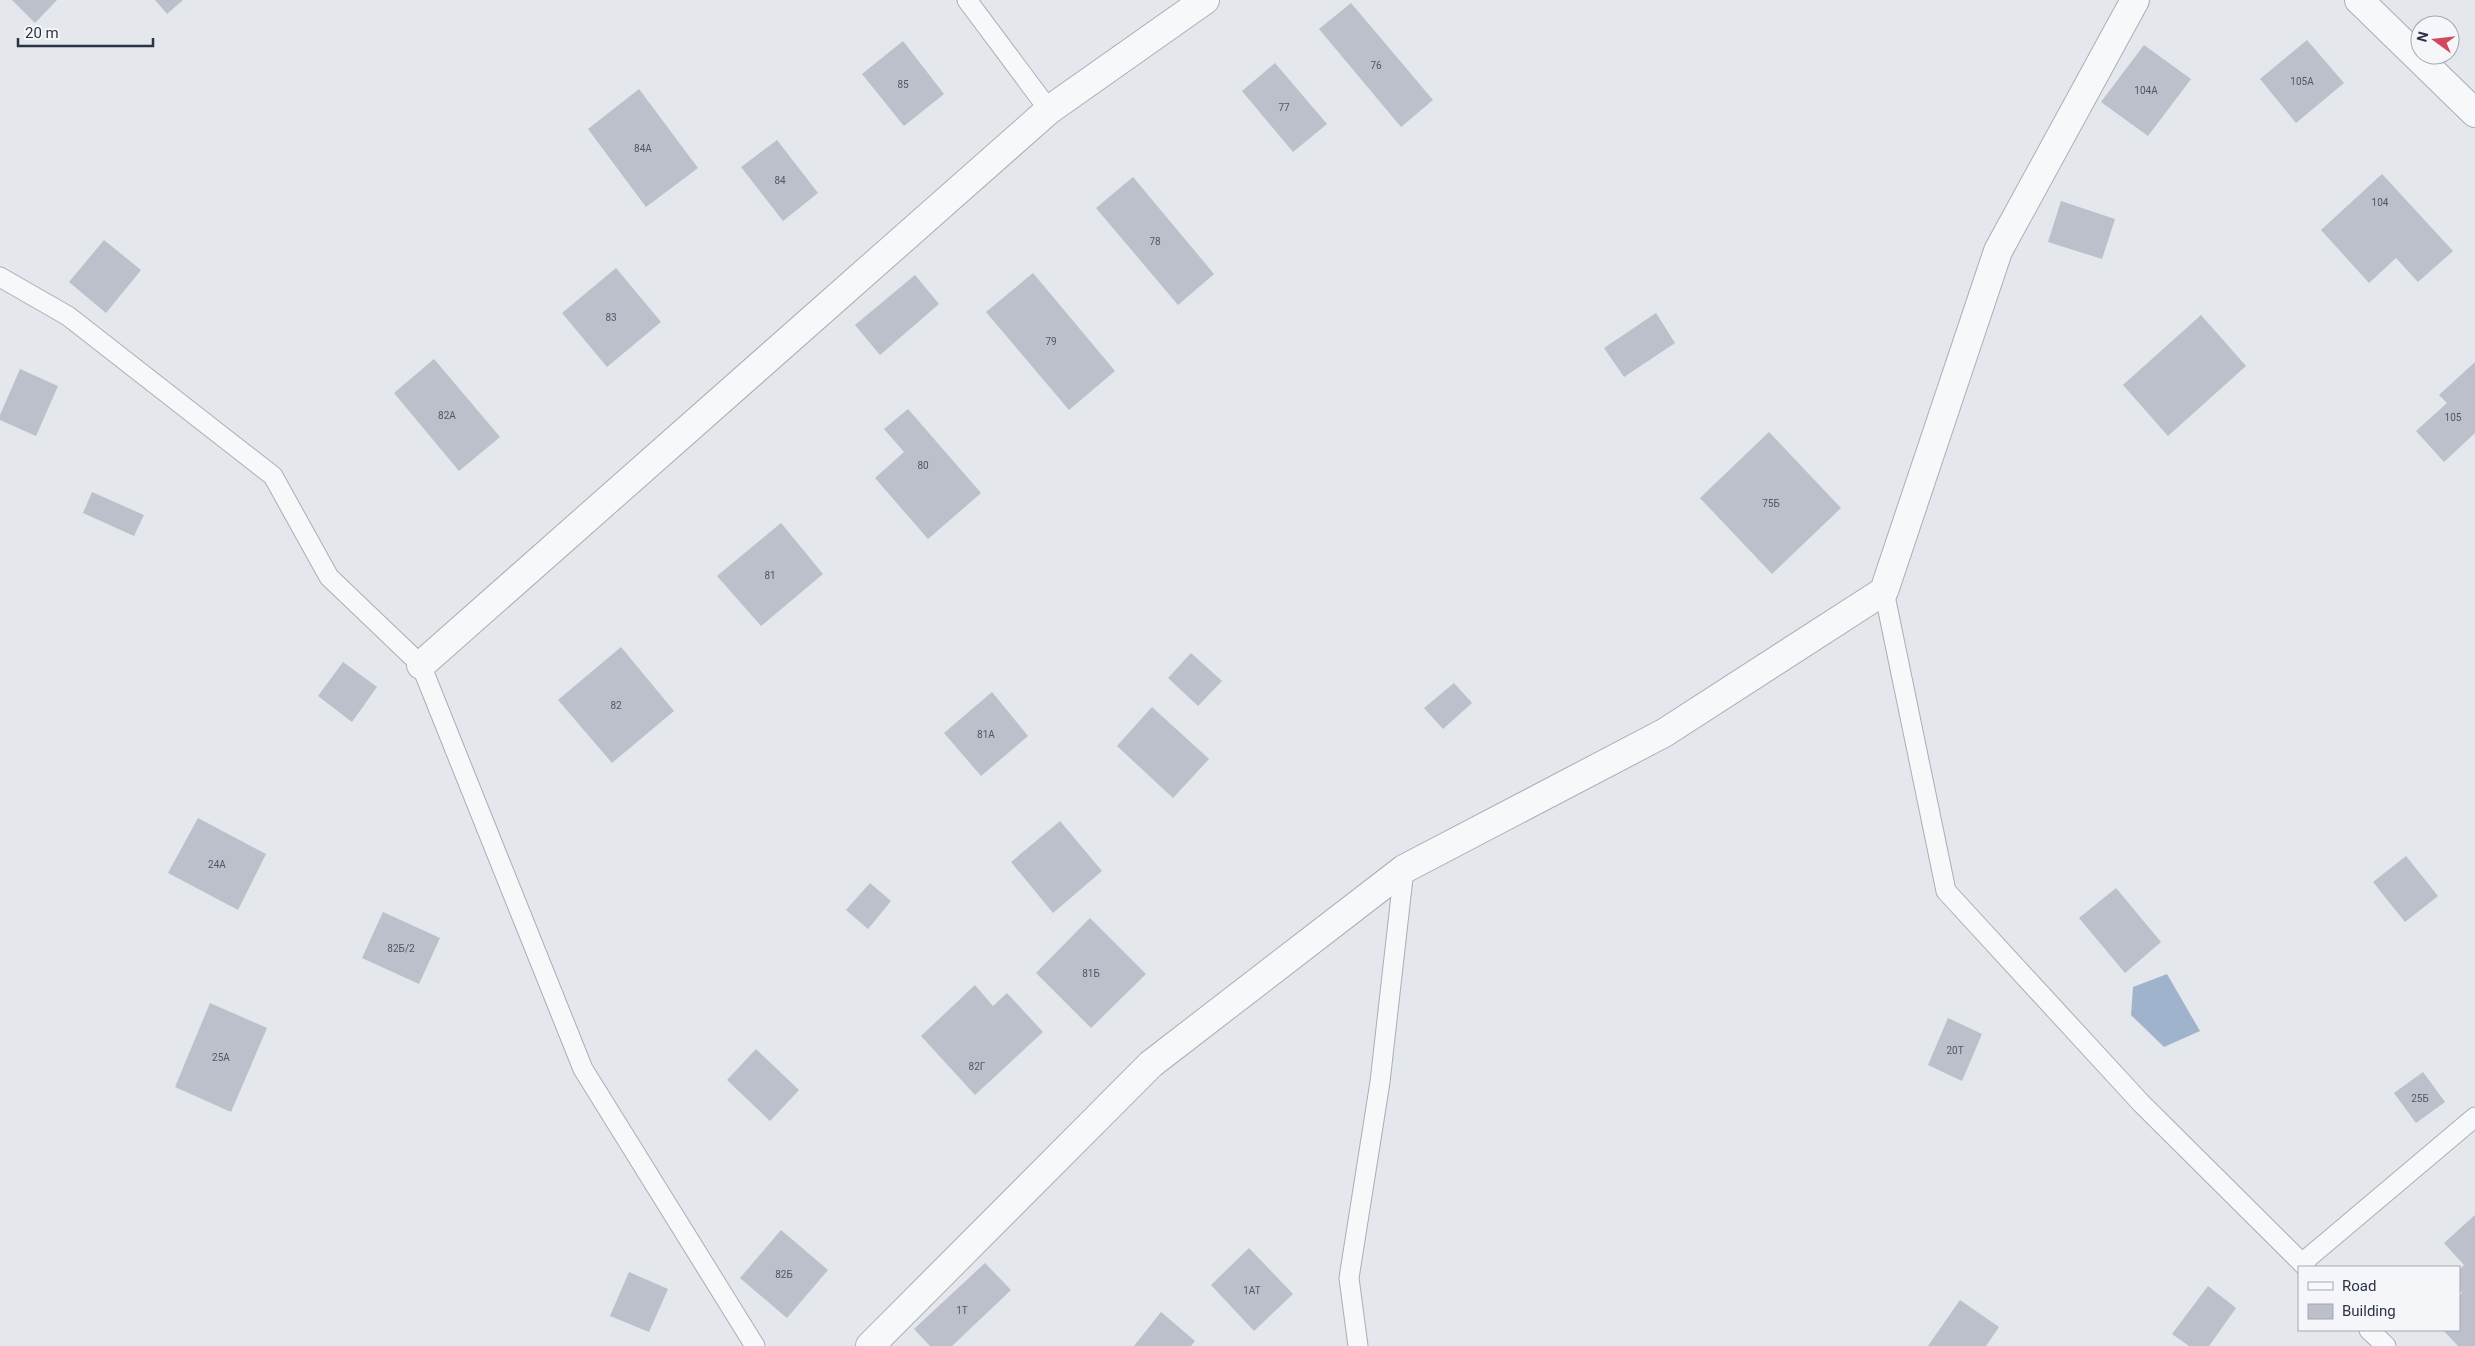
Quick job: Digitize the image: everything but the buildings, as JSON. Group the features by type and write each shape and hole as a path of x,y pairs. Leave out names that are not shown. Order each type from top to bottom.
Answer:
{"street":[{"path":"421,665 1049,110 1205,0"},
{"path":"870,1346 1151,1064 1404,869 1664,733 1884,591 1998,252 2135,0"},
{"path":"2359,0 2475,113"}],"lane":[{"path":"966,0 1049,110"},
{"path":"0,277 68,316 273,476 329,577 421,665 583,1069 755,1346"},
{"path":"1884,591 1946,891 2141,1103 2304,1265 2475,1117"},
{"path":"1358,1346 1349,1278 1380,1082 1404,869"},
{"path":"2371,1331 2386,1346"}],"water":[{"path":"2167,974 2200,1031 2164,1047 2131,1015 2133,987"}]}
